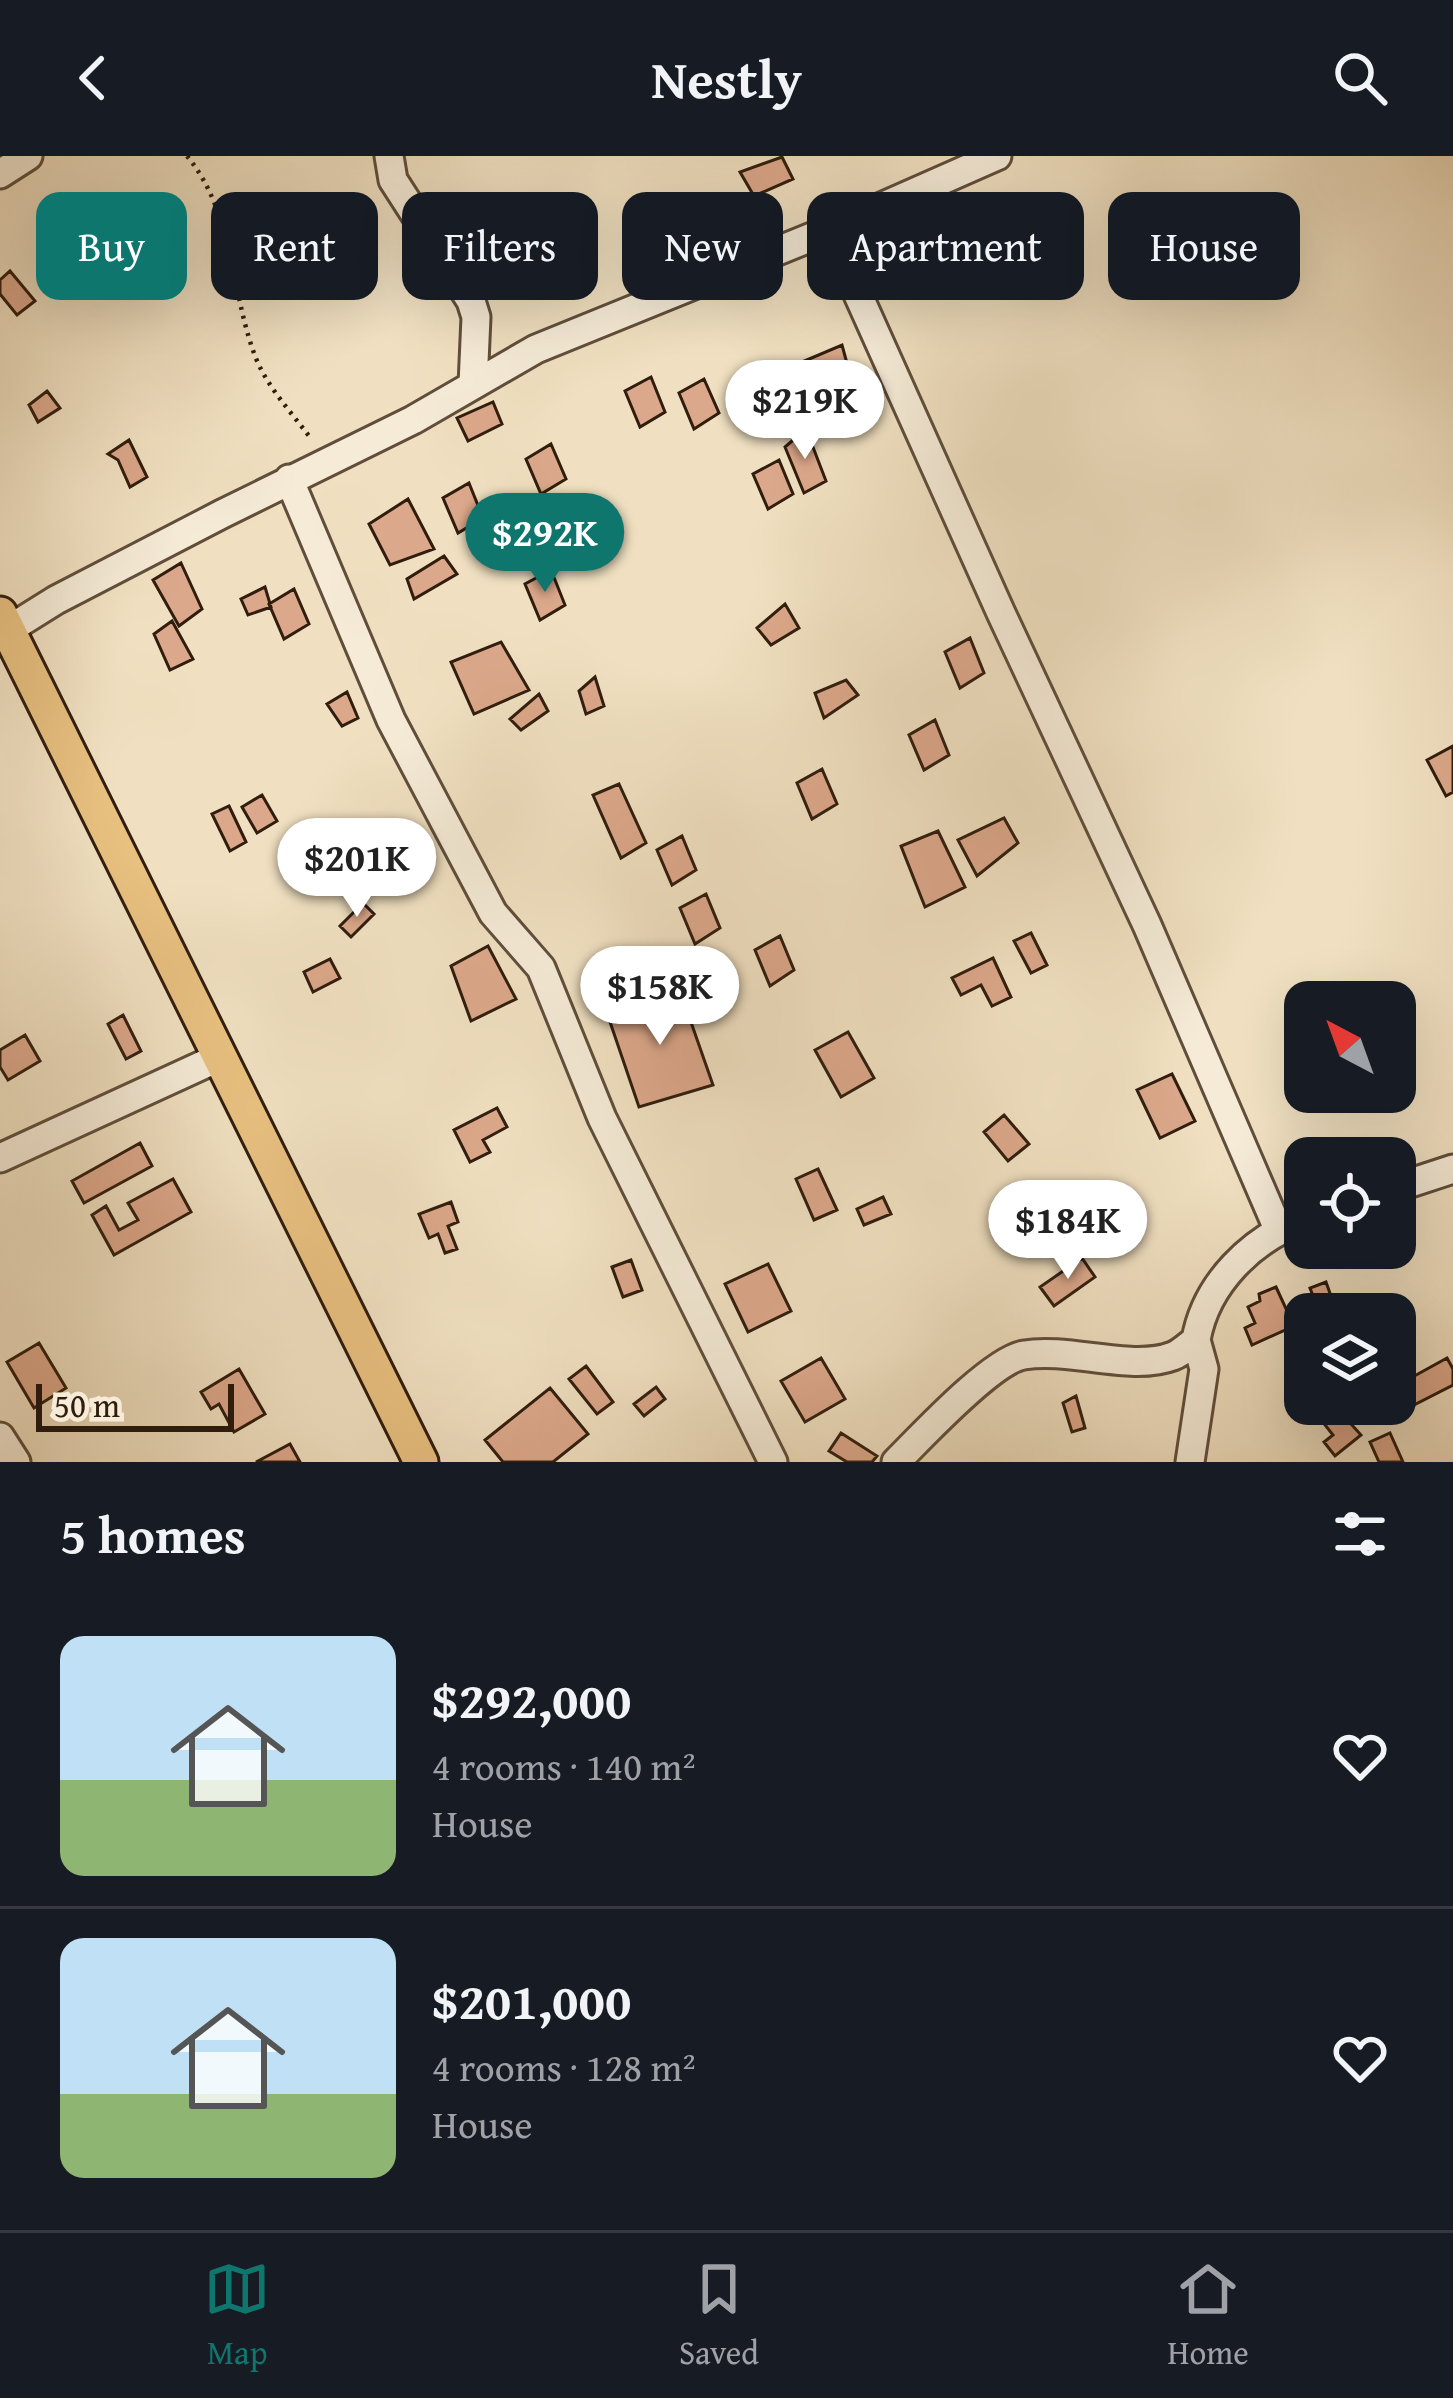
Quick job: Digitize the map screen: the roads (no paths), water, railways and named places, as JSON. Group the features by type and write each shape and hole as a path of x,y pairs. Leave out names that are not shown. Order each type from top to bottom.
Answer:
{"main road":[{"path":"4,622 422,1462"}],"street":[{"path":"0,174 28,156"},
{"path":"389,156 393,180 471,301 476,316 473,386"},
{"path":"894,192 932,170 997,156"},
{"path":"4,622 330,463 536,349 807,239"},
{"path":"860,300 1000,614 1147,925 1278,1229"},
{"path":"289,479 391,720 493,913 541,968 602,1118 773,1462"},
{"path":"0,1158 220,1057"},
{"path":"1416,1180 1453,1169"},
{"path":"1190,1462 1204,1369 1196,1340 1201,1315 1218,1283 1284,1227"},
{"path":"896,1462 970,1390 1019,1355 1138,1360 1172,1356 1196,1340"},
{"path":"0,1437 16,1462"}]}
